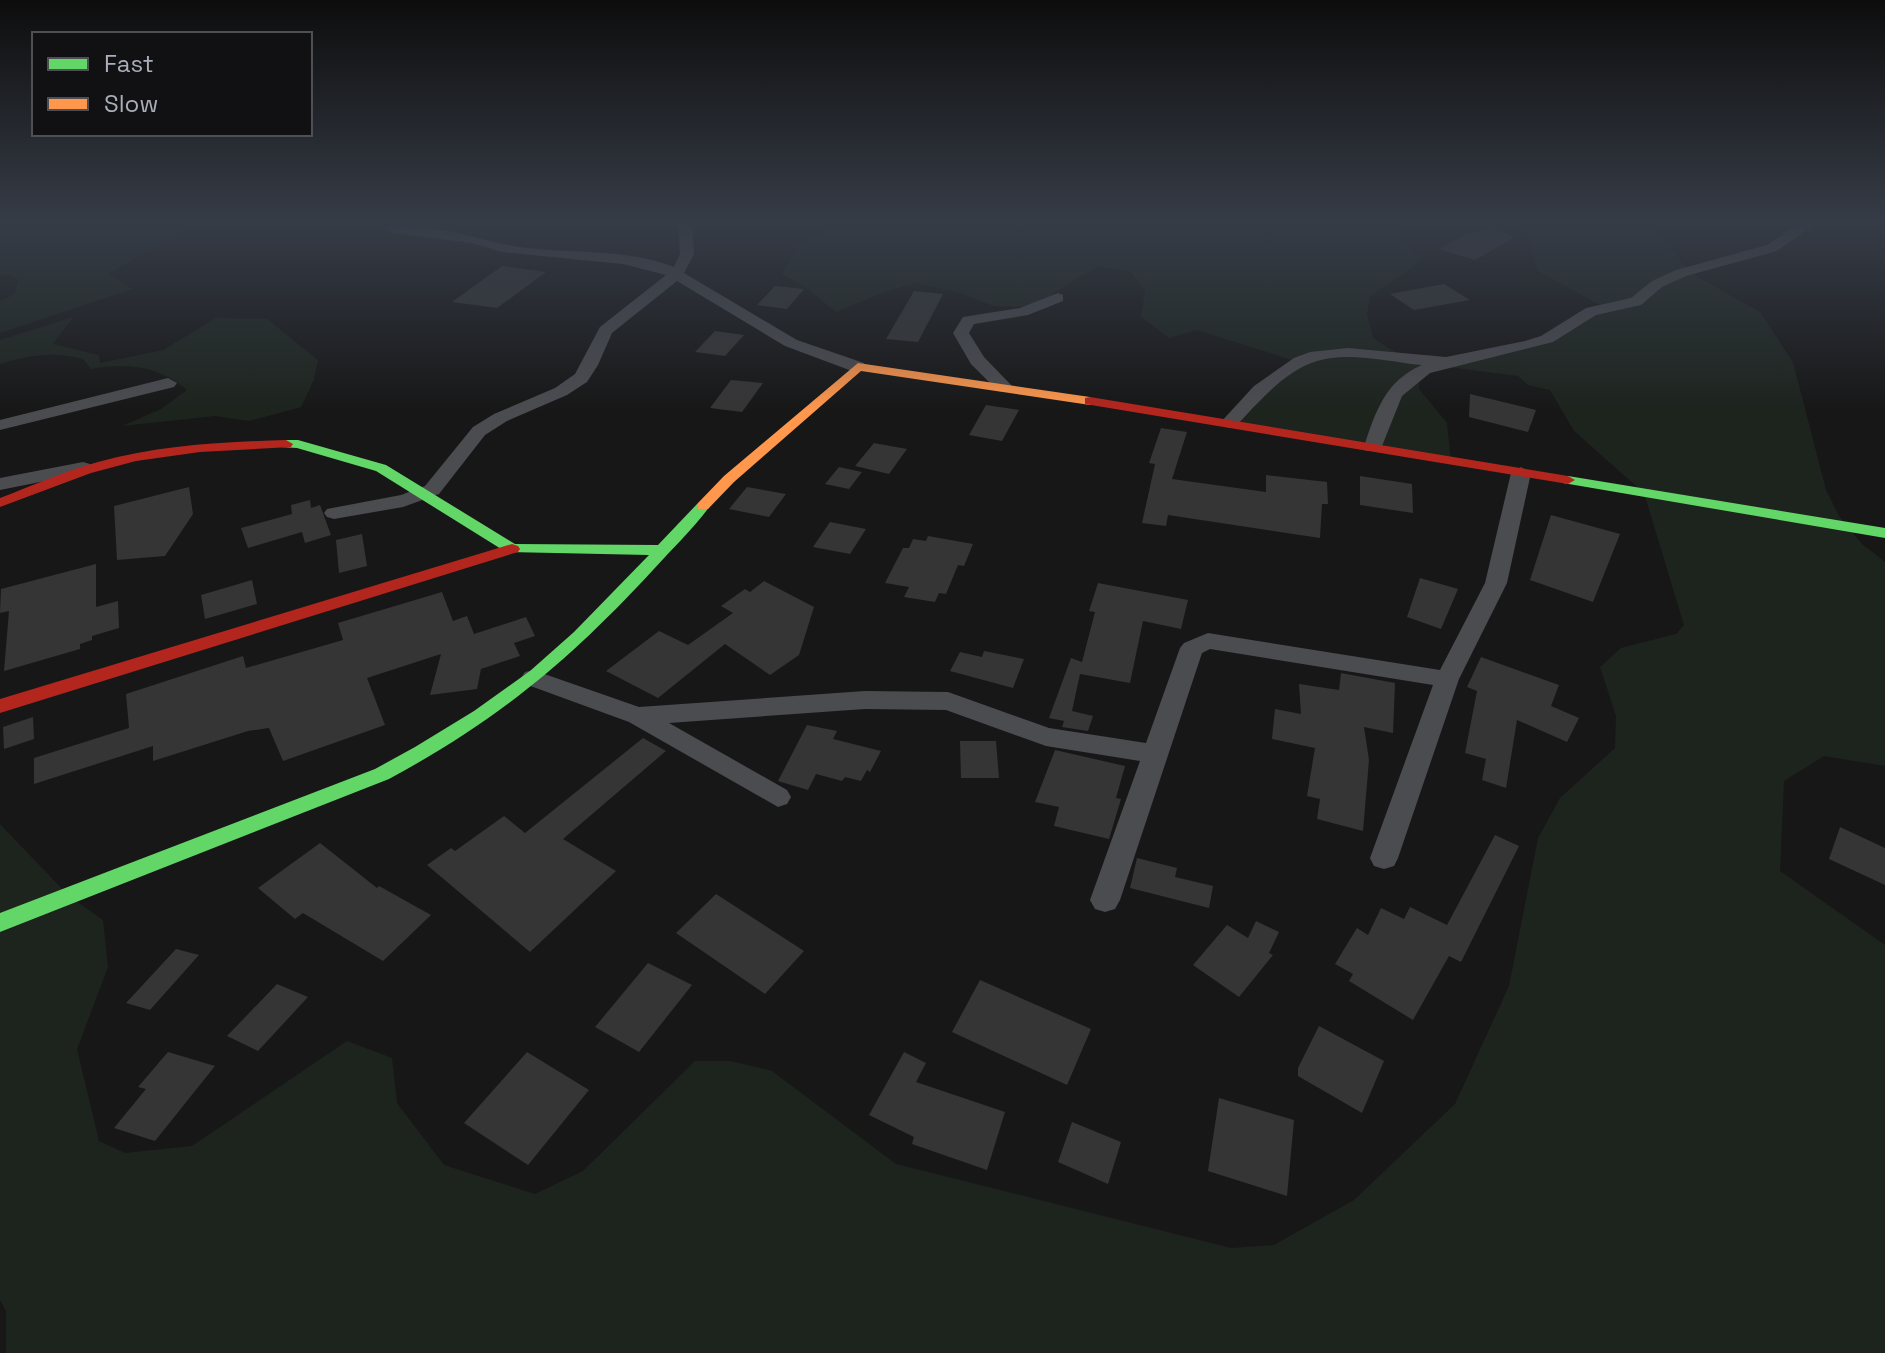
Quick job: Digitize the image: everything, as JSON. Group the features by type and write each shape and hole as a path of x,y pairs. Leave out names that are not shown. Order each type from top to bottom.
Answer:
{"street":[{"path":"334,513 424,495 446,474 463,448 483,429 554,396 582,377 592,366 597,347 608,328 662,285"},
{"path":"695,285 791,343 858,367 1229,423 1885,533"},
{"path":"1373,447 1393,393 1416,371 1547,339 1591,311 1630,304 1655,285"},
{"path":"1004,387 977,360 961,333 969,320 1023,312 1058,298"},
{"path":"1229,423 1260,390 1300,362 1316,355 1348,353 1446,362"},
{"path":"0,923 222,839 382,774 435,746 533,678 564,651 657,550 729,479 858,367"},
{"path":"0,425 168,383"},
{"path":"0,484 209,446 298,444 381,468 512,549"},
{"path":"0,503 113,462"},
{"path":"1384,858 1447,679 1496,583 1521,473"},
{"path":"0,706 512,549 657,550"},
{"path":"1105,900 1192,648 1199,643 1208,641 1447,679"},
{"path":"533,678 638,716 778,797"},
{"path":"638,716 865,700 948,701 1046,737 1155,754"}],"shaded area":[{"path":"17,285 126,285 132,289 0,333 0,301 15,294"},
{"path":"801,285 908,285 836,312"},
{"path":"926,285 1067,285 1052,294 1049,308 993,306 958,292"},
{"path":"1140,285 1386,285 1370,296 1367,315 1373,338 1400,355 1452,361 1547,339 1602,306 1564,285 1712,285 1760,312 1793,362 1826,490 1839,516 1862,544 1885,562 1885,766 1824,756 1784,781 1780,871 1885,945 1885,1353 6,1353 6,1311 0,1300 0,824 69,896 103,920 108,967 77,1049 99,1141 125,1153 192,1146 347,1041 392,1058 397,1103 444,1165 535,1194 583,1171 695,1061 730,1061 772,1071 896,1164 1231,1248 1274,1245 1354,1200 1455,1104 1509,986 1538,838 1560,798 1615,748 1616,716 1600,667 1621,648 1676,634 1684,625 1644,493 1574,431 1550,390 1528,385 1518,376 1432,365 1419,377 1419,389 1447,423 1451,461 1226,424 1298,362 1197,330 1169,338 1141,317 1145,292"},
{"path":"73,317 53,344 99,355 100,363 163,350 216,318 267,319 318,360 314,380 301,407 249,421 215,416 122,426 161,409 187,390 154,371 129,366 91,369 83,359 61,355 41,355 0,364 0,340"}],"building":[{"path":"475,285 528,285 497,308 452,302"},
{"path":"1446,285 1470,300 1414,310 1390,294"},
{"path":"775,286 804,289 787,309 757,305"},
{"path":"914,291 943,294 918,342 886,339"},
{"path":"715,331 744,335 725,356 695,352"},
{"path":"731,380 763,383 742,412 710,408"},
{"path":"1470,394 1536,410 1528,432 1469,417"},
{"path":"986,405 1019,410 1002,441 969,435"},
{"path":"1161,428 1187,432 1172,479 1266,492 1266,475 1327,482 1328,504 1322,504 1320,538 1168,515 1166,526 1142,523 1155,464 1149,463"},
{"path":"874,443 907,449 889,474 855,466"},
{"path":"839,467 862,472 849,489 825,484"},
{"path":"1360,476 1412,484 1413,513 1360,505"},
{"path":"189,487 193,514 165,556 117,560 114,506"},
{"path":"747,487 786,494 769,517 729,509"},
{"path":"310,500 311,508 320,505 331,535 305,543 302,532 248,548 241,528 292,514 291,505"},
{"path":"1551,515 1620,534 1593,602 1530,580"},
{"path":"830,522 866,529 850,554 813,547"},
{"path":"362,534 367,566 339,573 336,540"},
{"path":"928,536 973,544 964,566 958,565 946,594 939,593 935,602 904,597 909,587 885,583 903,548 909,548 913,539 926,541"},
{"path":"96,564 96,607 118,601 119,628 92,636 92,640 80,644 80,649 4,671 9,611 0,613 1,589"},
{"path":"1420,578 1458,589 1441,629 1407,617"},
{"path":"252,580 257,604 205,619 201,595"},
{"path":"764,581 814,607 799,655 770,675 725,644 658,698 606,671 659,631 688,645 733,613 721,606 745,589 750,592"},
{"path":"1098,583 1188,600 1181,629 1143,621 1130,683 1080,674 1072,711 1093,716 1088,731 1062,727 1064,721 1049,718 1071,658 1082,662 1095,612 1089,611"},
{"path":"442,592 453,621 467,616 474,634 526,617 535,636 514,643 520,656 481,669 477,689 430,695 441,654 367,678 385,725 283,761 269,728 248,731 153,761 153,746 34,784 34,758 129,728 126,694 243,656 246,668 343,640 338,623"},
{"path":"984,651 1024,659 1013,688 950,671 960,652 982,657"},
{"path":"1481,657 1559,685 1551,706 1579,718 1567,742 1517,720 1506,788 1482,780 1486,759 1465,753 1477,691 1467,687"},
{"path":"1341,673 1395,683 1393,733 1364,727 1369,760 1363,831 1317,819 1320,799 1307,796 1315,748 1272,739 1275,709 1301,714 1299,684 1339,690"},
{"path":"33,717 34,739 4,749 3,727"},
{"path":"807,725 837,731 833,739 881,751 870,772 867,770 861,781 845,777 842,781 816,774 808,790 778,781"},
{"path":"643,738 666,751 563,839 616,871 530,952 427,865 451,848 455,851 504,816 525,833"},
{"path":"960,741 996,741 999,778 961,778"},
{"path":"1055,750 1125,766 1116,798 1121,799 1109,839 1054,826 1059,807 1035,802"},
{"path":"1840,827 1885,848 1885,885 1829,859"},
{"path":"1495,835 1519,846 1461,962 1449,956 1413,1020 1349,981 1353,974 1335,964 1357,928 1368,935 1381,908 1404,919 1410,907 1447,925"},
{"path":"320,843 377,888 379,886 431,915 383,961 303,913 295,919 258,888"},
{"path":"1137,858 1177,868 1175,877 1213,886 1209,908 1130,888"},
{"path":"716,894 804,951 765,994 676,933"},
{"path":"1256,921 1279,932 1269,953 1273,955 1239,997 1193,965 1227,925 1248,938"},
{"path":"176,949 199,955 150,1010 126,1003"},
{"path":"648,963 692,985 639,1052 595,1027"},
{"path":"980,980 1091,1029 1067,1085 952,1032"},
{"path":"277,984 308,997 258,1051 227,1036"},
{"path":"1319,1026 1384,1061 1362,1113 1298,1076 1298,1068"},
{"path":"168,1052 215,1066 155,1141 114,1128 146,1089 138,1087"},
{"path":"527,1052 589,1090 528,1165 464,1123"},
{"path":"904,1052 926,1063 916,1082 1005,1112 987,1170 912,1144 914,1137 869,1115"},
{"path":"1219,1098 1294,1120 1287,1196 1208,1171"},
{"path":"1072,1122 1121,1142 1108,1184 1058,1162"}],"traffic: fast":[{"path":"286,444 298,444 381,468 512,549 657,550"},
{"path":"1568,480 1885,533"},
{"path":"0,923 382,774 442,741 500,703 558,656 703,506"}],"traffic: slow":[{"path":"703,506 729,479 858,367 1090,401"}],"traffic: jam":[{"path":"1090,401 1568,480"},
{"path":"0,503 86,470 136,457 200,448 286,444"},
{"path":"0,706 512,549"}]}
